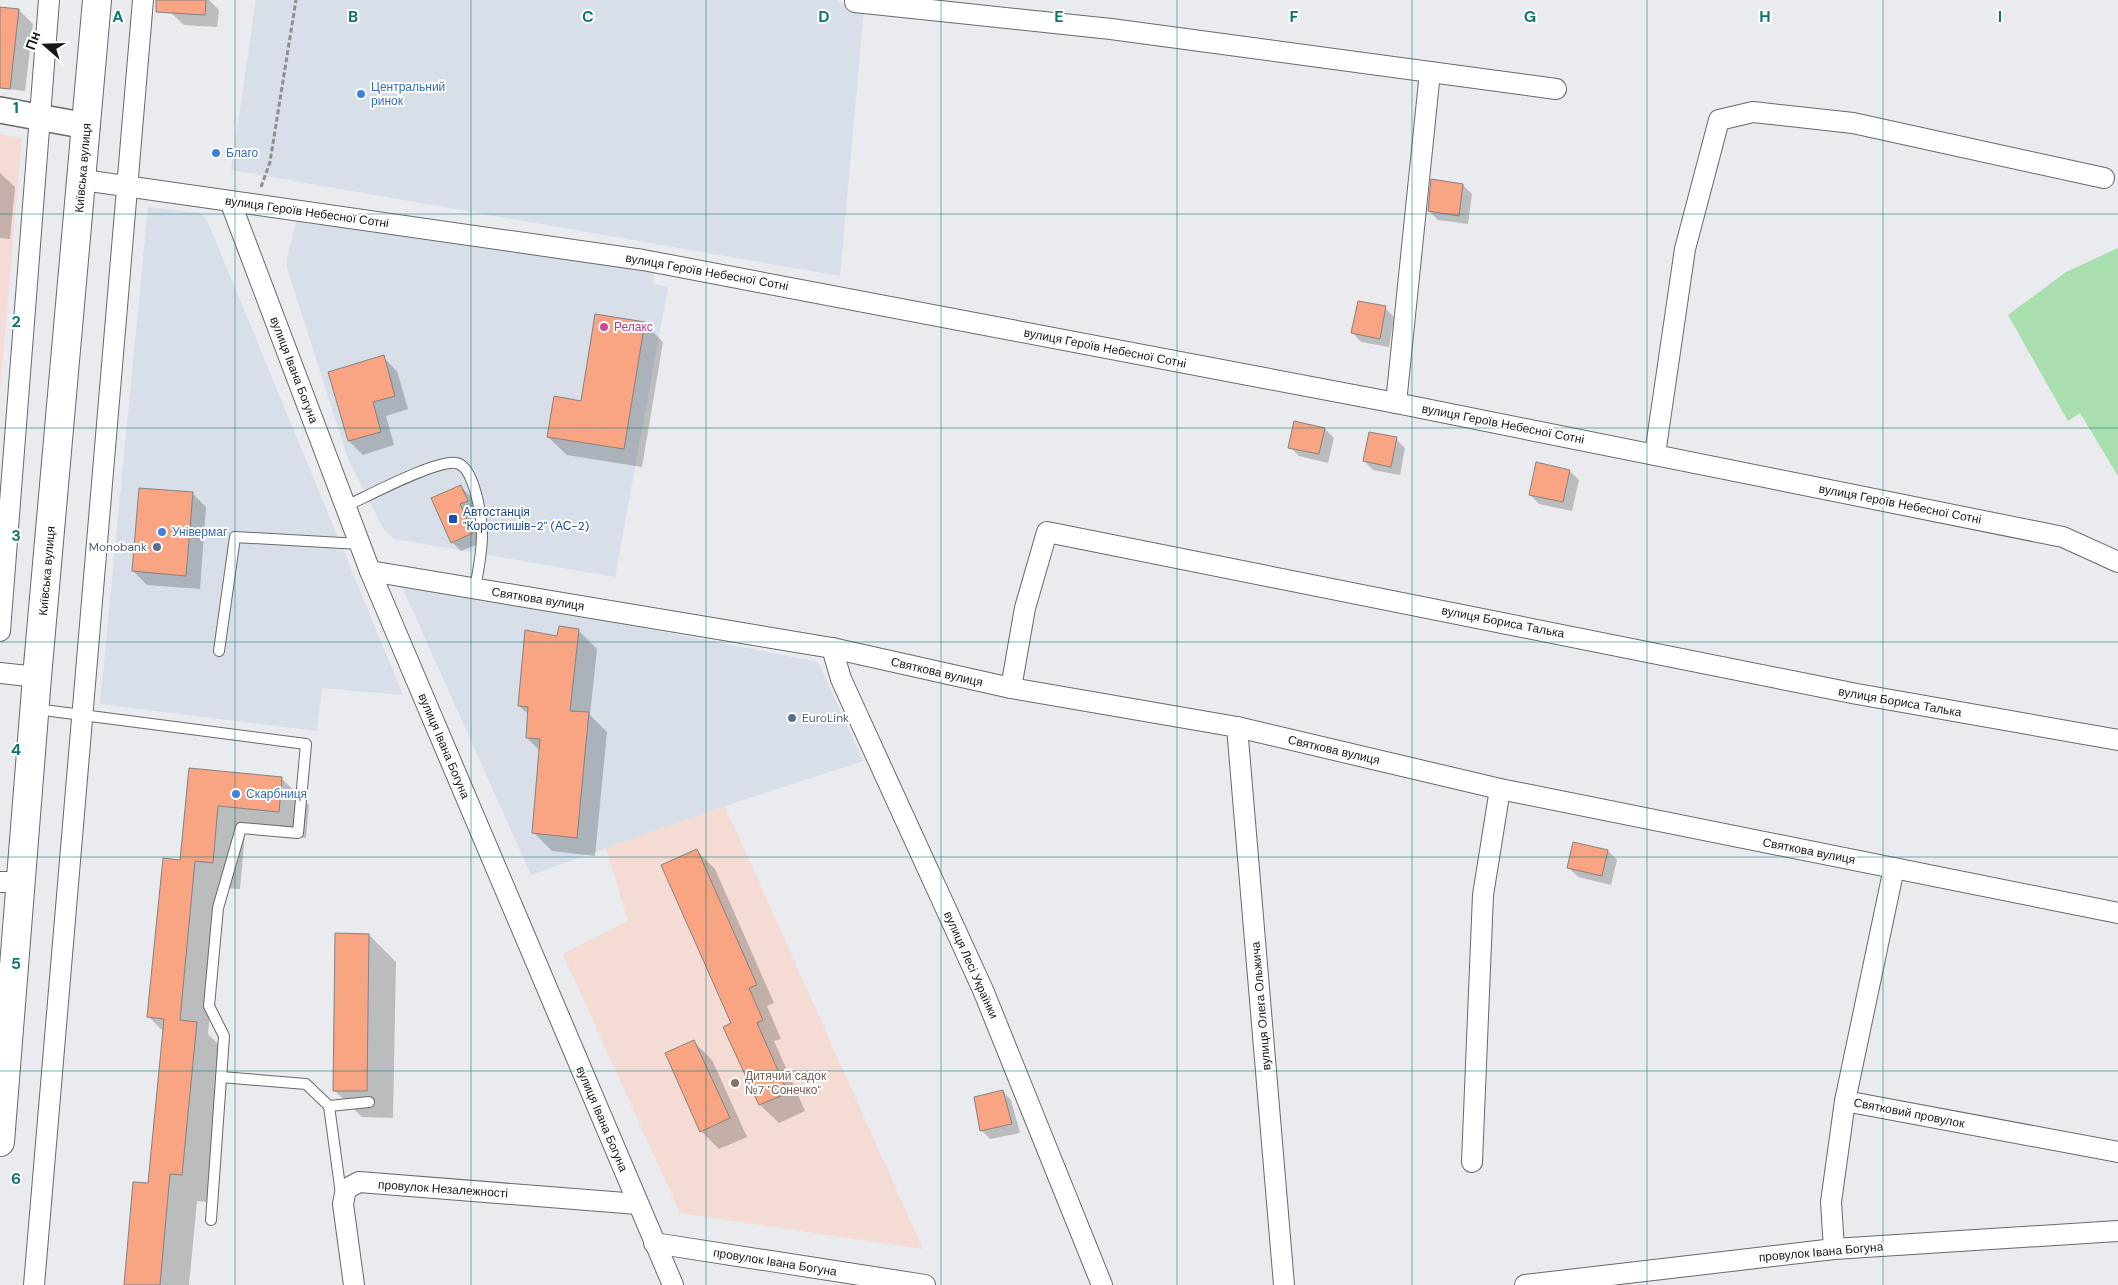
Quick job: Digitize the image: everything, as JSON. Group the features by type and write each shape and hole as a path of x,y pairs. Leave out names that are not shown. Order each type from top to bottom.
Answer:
{"main road":[{"name":"Київська вулиця","path":"0,1142 10,882 35,708 83,180 97,0"}],"street":[{"path":"0,631 49,0"},
{"path":"34,1285 143,0"},
{"path":"855,0 855,2 1111,30 1556,89"},
{"path":"1396,403 1430,72"},
{"path":"0,110 87,126"},
{"path":"1655,454 1685,249 1719,120 1753,112 1853,123 2104,178"},
{"name":"вулиця Героїв Небесної Сотні","path":"83,180 642,260 1396,403 2063,537 2118,562"},
{"name":"вулиця Івана Богуна","path":"230,201 370,571 673,1285"},
{"name":"вулиця Бориса Талька","path":"1011,688 1025,608 1047,532 1857,694 2118,740"},
{"name":"Святкова вулиця","path":"370,571 832,648 1011,688 1238,727 1500,789 2118,913"},
{"name":"вулиця Лесі Українки","path":"832,648 841,679 983,990 1102,1285"},
{"path":"0,673 37,677"},
{"name":"вулиця Олега Ольжича","path":"1238,727 1284,1285"},
{"path":"1472,1162 1482,895 1500,789"},
{"name":"Святковий провулок","path":"1894,868 1845,1101 2118,1152"},
{"path":"1834,1249 1831,1202 1845,1101"},
{"name":"провулок Незалежності","path":"343,1204 346,1189 359,1182 638,1204"},
{"path":"343,1204 354,1285"},
{"name":"провулок Івана Богуна","path":"1525,1285 1834,1249 2118,1231"},
{"name":"провулок Івана Богуна","path":"654,1243 925,1285"}],"lane":[{"path":"346,506 426,470 450,462 463,466 469,474 474,488 482,534 475,589"},
{"path":"219,651 235,537 360,544"},
{"path":"35,708 306,744 298,833 242,828 218,908 209,1006 224,1036 212,1220"},
{"path":"221,1077 306,1084 329,1106 343,1204"},
{"path":"329,1106 369,1102"}],"path":[{"path":"254,204 270,162 296,0"}],"shaded area":[{"path":"256,0 837,0 837,2 864,9 840,276 231,170"},
{"path":"0,134 22,138 0,390"},
{"path":"148,207 201,213 207,220 403,695 322,688 317,731 100,704"},
{"path":"306,213 654,272 653,284 668,287 615,577 395,539 384,530 348,459 287,268 287,257 297,219"},
{"path":"399,580 818,662 863,761 725,806 531,875"},
{"name":"Дитячий садок №7 \"Сонечко\"","path":"725,806 923,1249 680,1213 563,954 628,921 606,848"}],"green space":[{"path":"2118,248 2118,476 2080,413 2068,421 2008,315 2066,272"}],"building":[{"path":"156,0 206,0 205,15 156,12"},
{"path":"0,7 19,9 10,89 0,88"},
{"path":"1431,179 1463,184 1459,216 1428,211"},
{"path":"1358,301 1386,306 1380,339 1351,333"},
{"path":"595,314 645,322 624,449 547,437 554,396 581,401"},
{"path":"384,355 395,396 373,402 381,432 348,441 328,372"},
{"path":"1294,421 1325,428 1319,454 1288,448"},
{"path":"1369,432 1397,437 1391,467 1363,461"},
{"path":"1536,462 1570,470 1563,502 1529,495"},
{"name":"Автостанція \"Коростишів-2\" (АС-2)","path":"461,485 468,501 460,504 473,533 451,543 431,498"},
{"name":"Універмаг","path":"139,488 193,492 186,576 132,571"},
{"path":"559,626 579,629 570,711 589,712 577,838 532,833 540,739 526,738 528,707 518,706 525,630 557,636"},
{"path":"189,768 282,777 279,812 218,806 213,863 195,861 180,1020 197,1022 182,1175 170,1174 160,1285 124,1285 133,1182 148,1183 164,1019 147,1017 163,858 180,860"},
{"path":"1573,842 1608,850 1602,876 1567,868"},
{"path":"697,849 757,985 749,988 763,1020 757,1023 788,1093 759,1105 723,1027 731,1023 661,865"},
{"path":"335,933 369,934 367,1091 333,1091"},
{"path":"694,1040 730,1118 700,1132 665,1053"},
{"path":"1003,1090 1012,1124 980,1131 974,1097"}],"place":[{"name":"Центральний ринок","path":"361,94"},
{"name":"Благо","path":"216,153"},
{"name":"Релакс","path":"604,327"},
{"name":"Автостанція \"Коростишів-2\" (АС-2)","path":"453,519"},
{"name":"Універмаг","path":"162,532"},
{"name":"Monobank","path":"157,547"},
{"name":"EuroLink","path":"792,718"},
{"name":"Скарбниця","path":"236,794"},
{"name":"Дитячий садок №7 \"Сонечко\"","path":"735,1083"}]}
